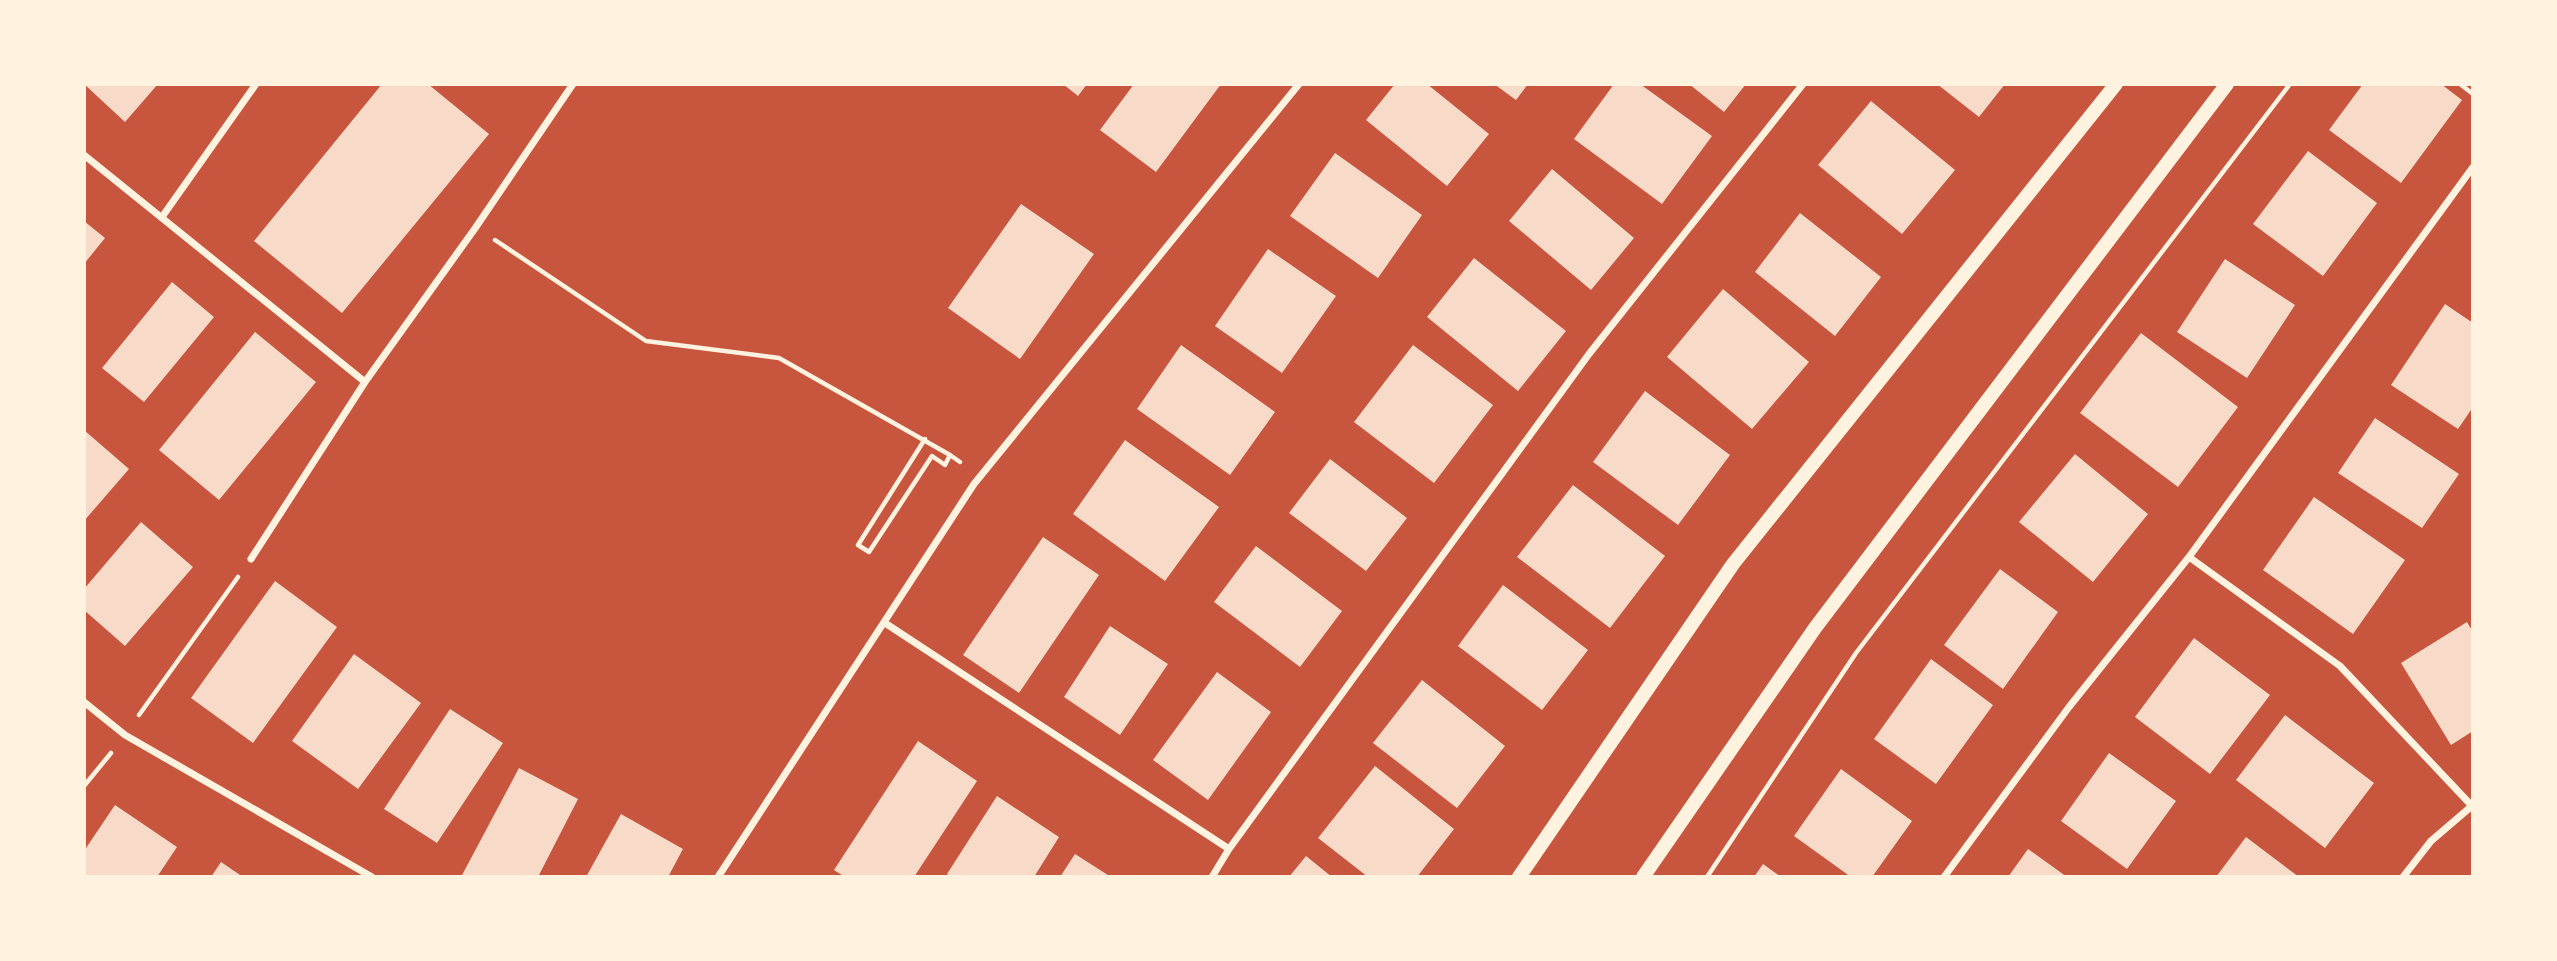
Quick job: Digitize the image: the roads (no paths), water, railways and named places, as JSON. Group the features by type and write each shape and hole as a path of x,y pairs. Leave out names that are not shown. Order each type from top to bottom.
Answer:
{"main road":[{"path":"1519,877 1733,564 2116,84"},
{"path":"1643,877 1815,628 2227,84"}],"street":[{"path":"162,217 256,84"},
{"path":"251,559 365,382 476,228 573,84"},
{"path":"718,877 974,484 1299,84"},
{"path":"1212,877 1229,849 1589,354 1803,84"},
{"path":"84,155 365,382"},
{"path":"1944,877 2069,707 2189,556 2473,167"},
{"path":"2189,556 2340,666 2472,806 2431,841 2403,877"},
{"path":"885,623 1229,849"},
{"path":"84,702 125,735 372,877"}]}
